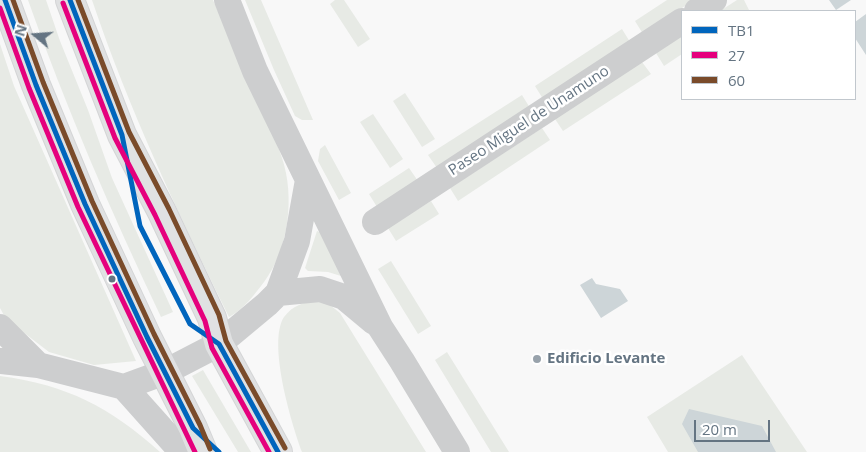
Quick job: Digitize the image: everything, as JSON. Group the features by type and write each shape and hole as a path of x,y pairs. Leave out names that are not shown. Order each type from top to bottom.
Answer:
{"main road":[{"path":"5,0 36,85 85,204 203,452"},
{"path":"70,0 122,135 162,212 212,318 219,344 278,452"}],"street":[{"path":"227,0 255,71 380,327 457,452"},
{"path":"699,10 714,0"},
{"name":"Paseo Miguel de Unamuno","path":"375,222 681,22"},
{"path":"124,387 165,372 219,344 278,293 297,241 308,180"},
{"path":"278,293 320,289 344,297 380,327"},
{"path":"0,327 38,365"},
{"path":"0,361 38,365 124,387 182,452"}],"shaded area":[{"path":"28,0 46,0 112,178 173,312 161,317 107,200 74,121"},
{"path":"92,0 213,0 276,142 286,173 288,189 289,205 284,238 279,254 264,282 244,306 229,317 173,200 138,121"},
{"path":"245,0 261,0 313,120 302,120 295,116"},
{"path":"335,0 344,0 370,39 358,47 330,4"},
{"path":"667,0 694,0 643,34 635,21"},
{"path":"737,0 744,0 749,10 722,10"},
{"path":"829,0 851,0 836,10"},
{"path":"866,14 866,55 856,40 856,21"},
{"path":"622,29 630,42 543,99 535,86"},
{"path":"681,37 681,55 664,66 656,53"},
{"path":"0,44 14,86 136,361 94,365 49,352 6,319 0,308"},
{"path":"642,62 651,74 563,131 555,119"},
{"path":"405,93 435,139 422,147 393,101"},
{"path":"522,95 530,108 437,168 428,155"},
{"path":"373,114 403,159 390,168 360,122"},
{"path":"542,128 550,140 458,201 450,188"},
{"path":"325,145 351,193 339,200 318,161 320,149"},
{"path":"409,168 418,181 377,207 369,194"},
{"path":"431,201 439,214 396,241 388,228"},
{"path":"317,231 322,233 341,276 328,272 308,271 305,268"},
{"path":"391,261 431,326 418,334 378,269"},
{"path":"592,278 596,284 620,289 628,301 601,318 580,285"},
{"path":"317,301 330,305 340,313 426,452 302,452 287,404 283,384 278,345 279,329 284,317 295,307 303,303"},
{"path":"447,352 509,452 491,452 435,360"},
{"path":"742,355 807,452 668,452 647,417"},
{"path":"203,370 251,452 238,452 192,376"},
{"path":"0,376 46,385 86,400 123,422 160,452 0,452"},
{"path":"689,409 762,426 776,452 698,452 682,424"}],"transit line":[{"name":"TB1","path":"5,0 36,85 85,204 147,337 193,428 219,452"},
{"name":"60","path":"13,0 43,82 92,201 210,449"},
{"name":"TB1","path":"70,0 122,135 140,226 190,324 219,344 278,452"},
{"name":"60","path":"78,0 129,132 169,209 219,315 226,341 285,448"},
{"name":"27","path":"63,3 115,138 155,215 205,321 212,348 269,452"},
{"name":"27","path":"0,8 29,88 78,207 195,452"}],"place":[{"name":"Edificio Levante","path":"537,359"}]}
